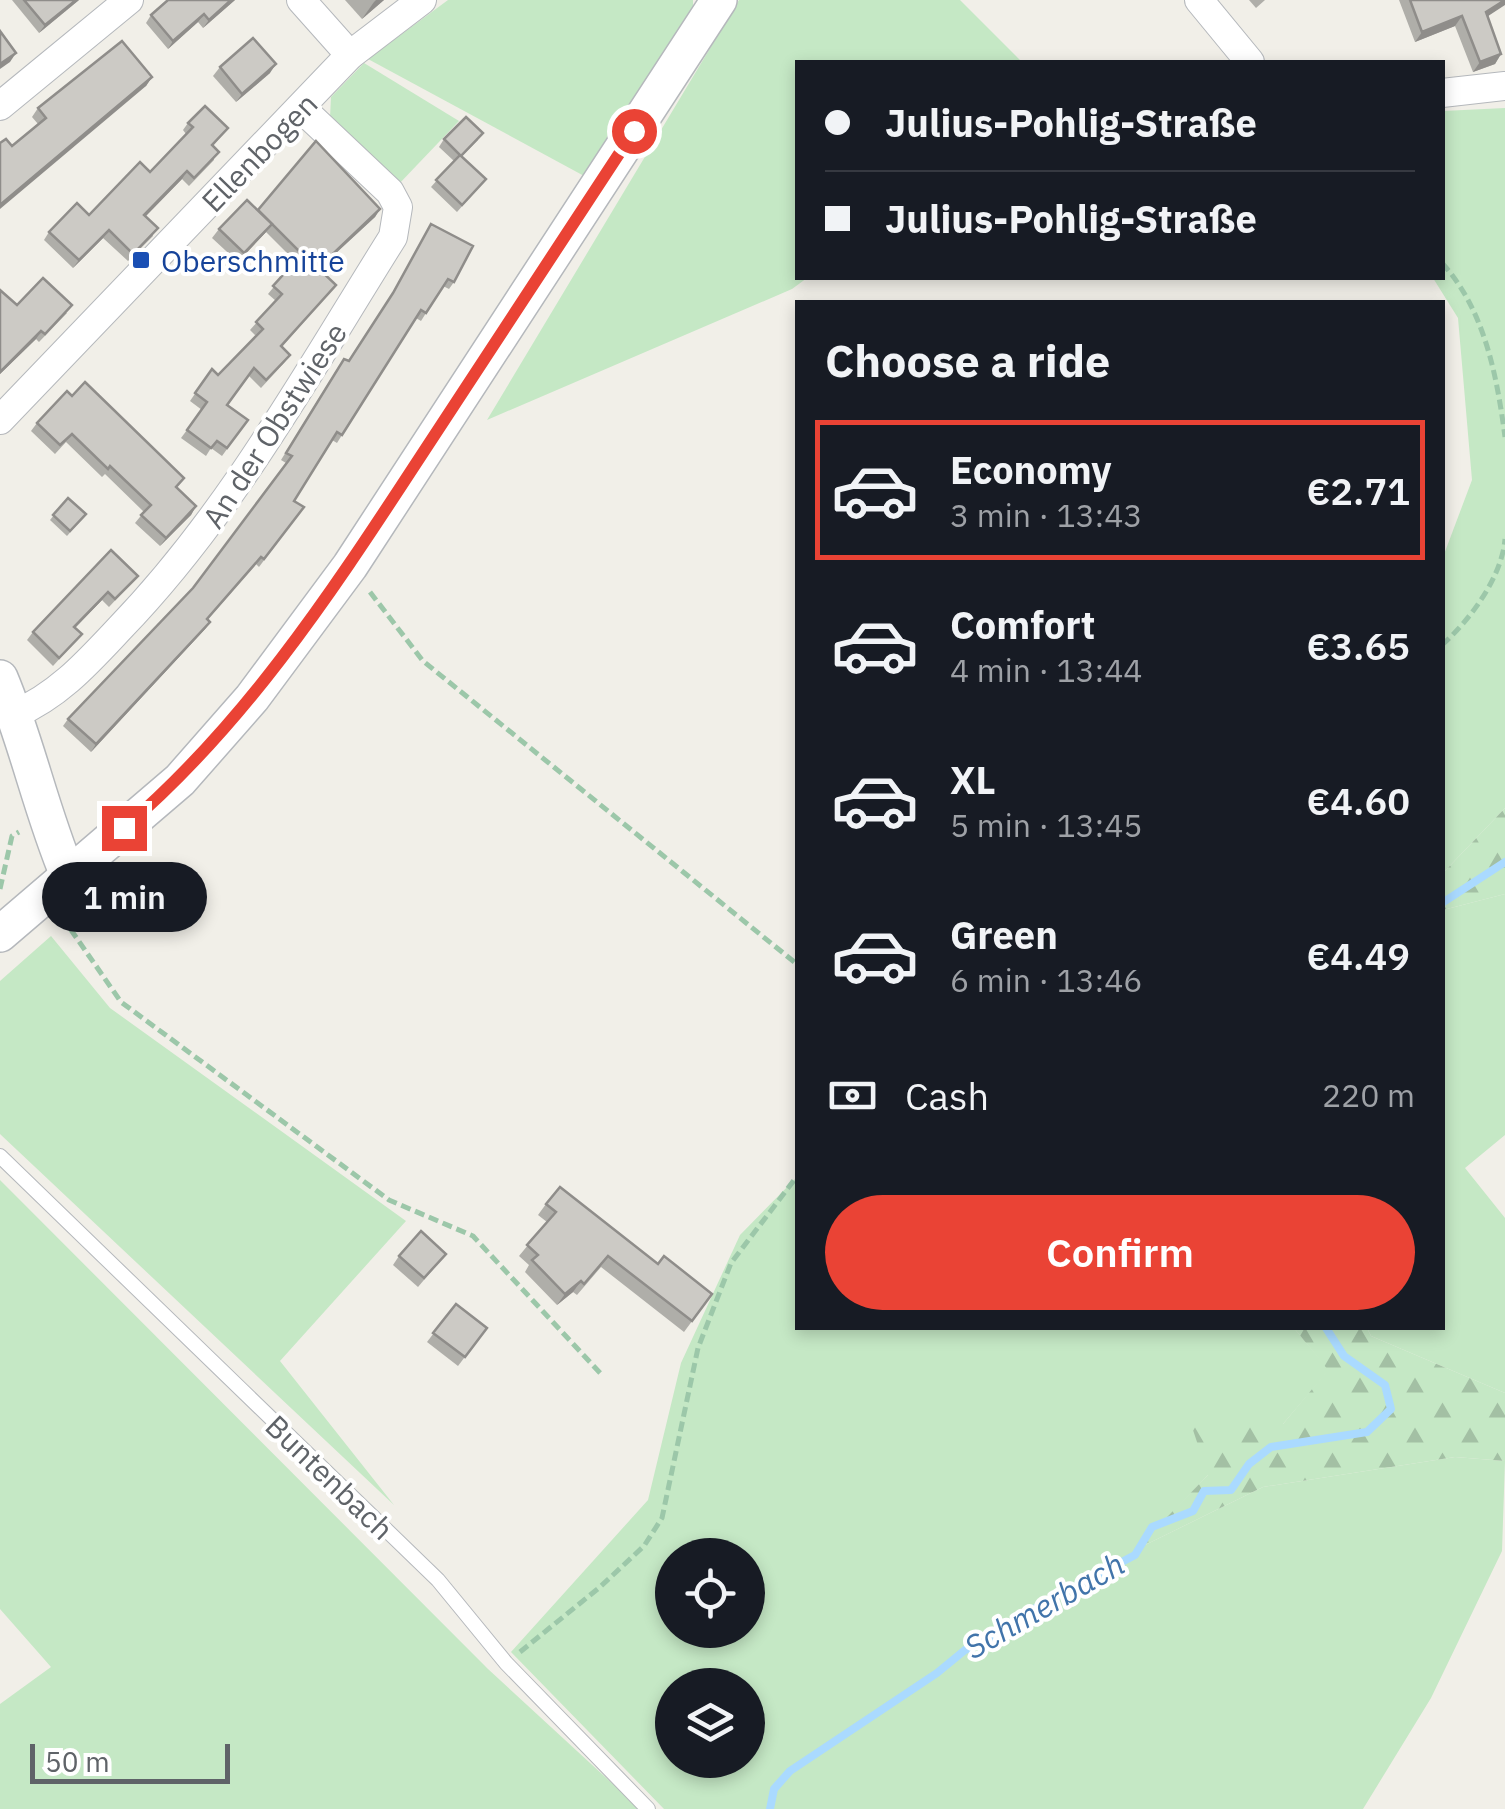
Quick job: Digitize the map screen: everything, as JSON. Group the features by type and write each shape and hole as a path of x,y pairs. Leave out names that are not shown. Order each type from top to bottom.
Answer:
{"street":[{"path":"0,106 129,0"},
{"path":"301,0 350,55 422,0"},
{"path":"0,934 180,780 252,698 350,566 719,0"},
{"path":"1199,0 1248,60"},
{"name":"Ellenbogen","path":"0,420 350,55"},
{"path":"1445,93 1505,86"},
{"name":"An der Obstwiese","path":"16,714 67,684 164,583 210,526 393,237 398,208 390,192 302,108"},
{"path":"0,678 16,714 57,884"}],"lane":[{"name":"Buntenbach","path":"0,1156 438,1580 506,1663 648,1809"}],"path":[{"path":"1445,266 1456,277 1495,363 1505,437"},
{"path":"1445,642 1464,626 1504,556 1505,539"},
{"path":"350,566 423,661 795,963"},
{"path":"0,889 12,836 43,816"},
{"path":"57,884 104,984 121,1002 389,1200 473,1236 601,1374"},
{"path":"506,1663 600,1587 644,1546 662,1518 698,1348 731,1264 795,1179"}],"green space":[{"path":"448,0 693,0 693,6 586,177 368,59"},
{"path":"739,0 960,0 1020,60 795,60 795,280 804,280 792,289 487,420"},
{"path":"364,63 459,121 397,186 330,118 331,97"},
{"path":"1505,108 1505,808 1445,871 1445,552 1472,480 1458,318 1434,280 1445,280 1445,111"},
{"path":"1505,808 1505,894 1445,909 1445,871"},
{"path":"1505,894 1505,1135 1465,1168 1505,1218 1505,1393 1371,1336 1368,1330 1445,1330 1445,909"},
{"path":"51,936 110,1008 406,1221 280,1361 394,1505 0,1134 0,981"},
{"path":"795,1179 795,1330 1296,1330 1329,1370 1283,1424 1208,1475 1139,1548 1263,1487 1455,1457 1505,1461 1502,1551 1431,1698 1363,1809 664,1809 511,1652 648,1500 681,1363 740,1235"},
{"path":"0,1180 488,1669 640,1809 0,1809 0,1704 51,1667 0,1609"},
{"path":"1296,1330 1368,1330 1371,1336 1505,1393 1505,1461 1455,1457 1263,1487 1135,1550 1208,1475 1191,1424 1283,1424 1328,1370"}],"building":[{"path":"24,0 76,0 45,25"},
{"path":"168,0 231,0 209,20 204,14 173,41 151,15"},
{"path":"1410,0 1505,0 1486,12 1501,54 1480,62 1462,16 1422,32"},
{"path":"0,31 16,53 0,64"},
{"path":"253,38 276,64 242,94 220,67"},
{"path":"122,41 152,77 0,205 0,143 6,139 12,146 46,118 38,108"},
{"path":"205,106 228,128 212,145 219,152 194,178 187,171 144,215 158,228 133,254 109,230 79,260 49,232 77,203 89,215 140,162 150,172 193,127 188,123"},
{"path":"466,117 483,133 461,156 486,179 462,205 436,180 460,155 444,139"},
{"path":"316,141 380,209 318,268 336,285 281,346 290,355 266,380 254,368 227,405 248,420 227,448 217,441 211,448 187,430 207,402 195,393 212,369 218,375 263,329 256,322 282,294 273,286 302,254 258,210"},
{"path":"247,200 272,224 244,253 219,229"},
{"path":"431,224 473,246 454,282 448,279 426,313 421,310 342,435 337,432 294,501 304,507 264,559 261,557 207,619 210,622 96,744 68,719 193,588 292,456 286,453 344,359 349,361 393,293"},
{"path":"43,278 72,305 0,372 0,290 17,305"},
{"path":"85,382 184,478 176,487 196,506 166,538 141,515 151,505 110,466 108,469 72,434 60,445 37,423 67,391 72,396"},
{"path":"68,498 86,514 70,531 53,515"},
{"path":"111,550 138,576 115,599 108,592 74,627 82,634 59,658 33,632"},
{"path":"560,1187 658,1264 664,1256 712,1294 692,1321 608,1256 584,1284 581,1281 565,1294 532,1260 538,1255 527,1245 556,1212 546,1204"},
{"path":"421,1231 446,1254 424,1278 399,1256"},
{"path":"456,1304 487,1328 465,1357 433,1333"}],"waterway":[{"name":"Schmerbach","path":"1445,901 1505,862"},
{"name":"Schmerbach","path":"770,1809 774,1789 790,1771 965,1650 997,1636 1026,1613 1135,1555 1152,1527 1193,1511 1204,1491 1231,1490 1249,1464 1271,1447 1367,1432 1391,1409 1385,1385 1344,1356 1327,1330"}],"place":[{"name":"Oberschmitte","path":"141,260"}],"route":[{"path":"124,828 180,780 228,726 350,566 634,131"}]}
